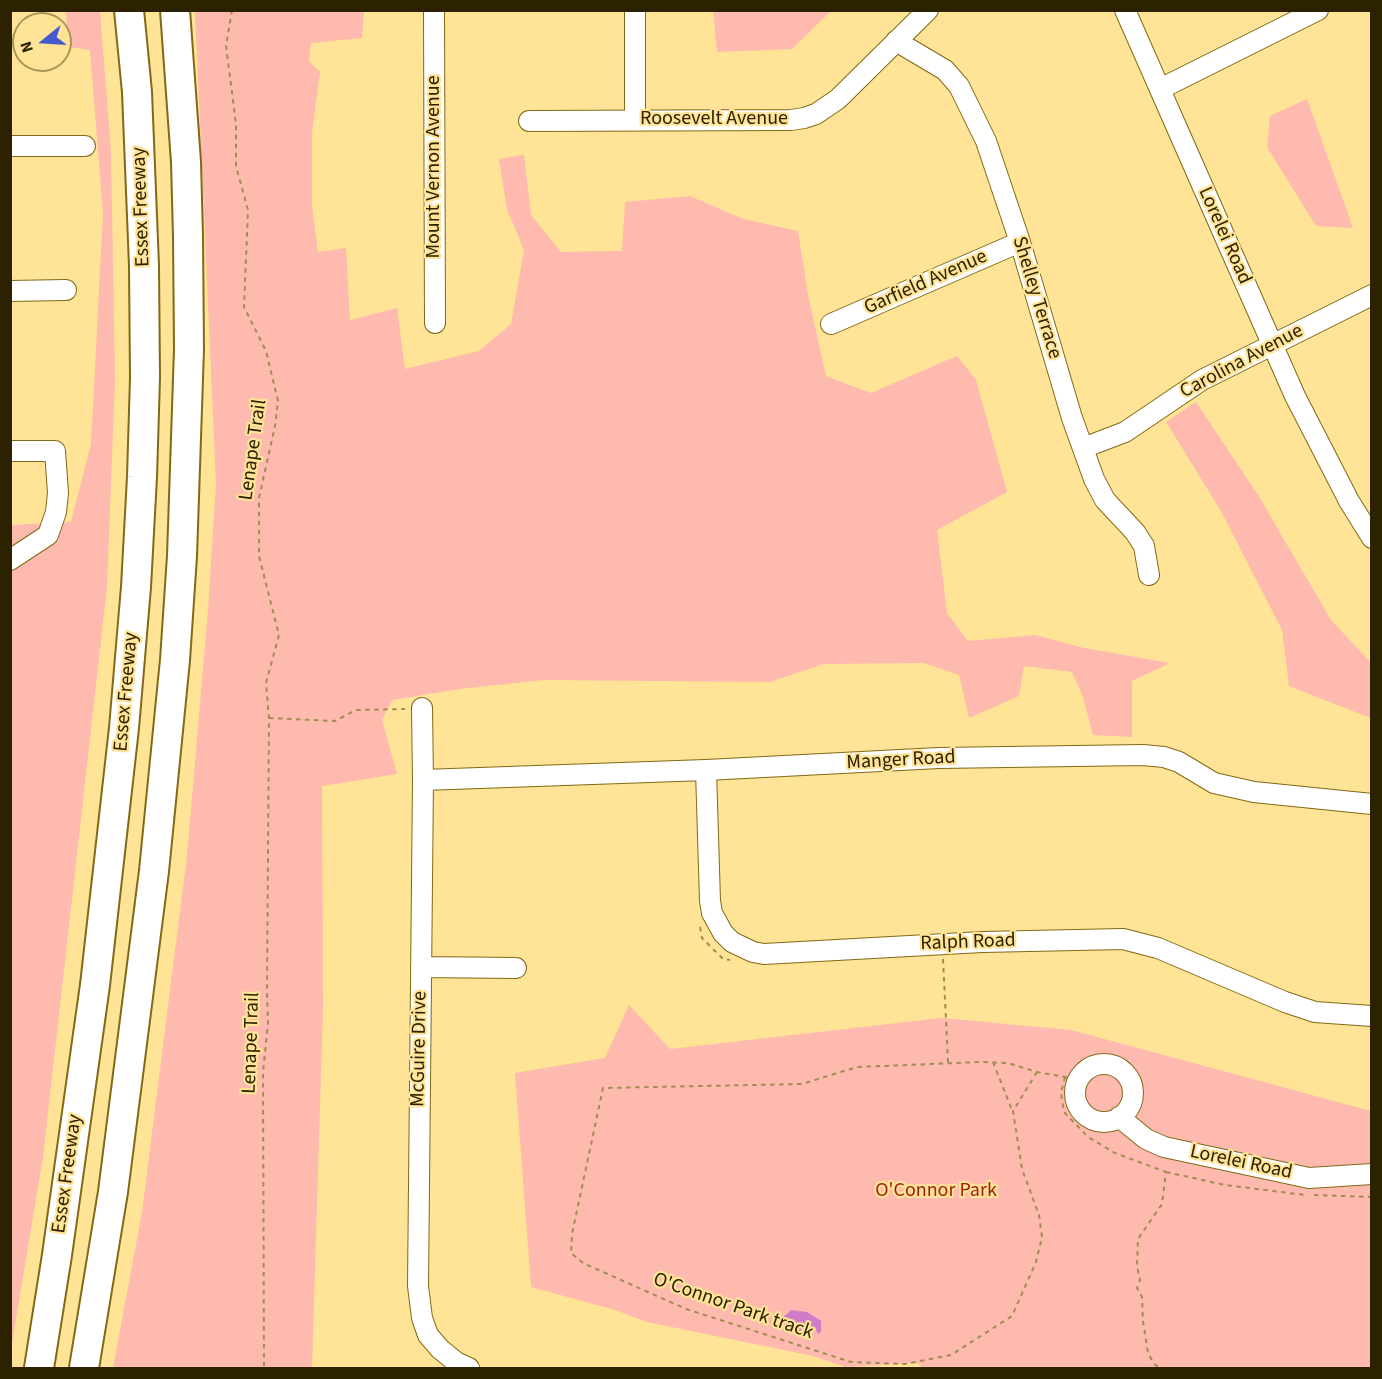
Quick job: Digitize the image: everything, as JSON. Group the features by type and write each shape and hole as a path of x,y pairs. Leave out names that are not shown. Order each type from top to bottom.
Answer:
{"highway":[{"name":"Essex Freeway","path":"39,1368 95,985 124,728 136,587 145,378 144,277 137,92 129,10"},
{"path":"84,1368 112,1192 154,871 181,579 189,349 186,172 175,10"}],"street":[{"name":"Mount Vernon Avenue","path":"434,10 435,323"},
{"path":"635,10 635,120"},
{"name":"Roosevelt Avenue","path":"530,121 791,120 816,114 838,99 928,10"},
{"path":"1125,10 1160,89 1318,10"},
{"name":"Shelley Terrace","path":"896,42 945,70 959,86 986,141 1020,242 1072,418 1094,479 1105,500 1135,532 1144,546 1149,575"},
{"name":"Lorelei Road","path":"1160,89 1272,344 1320,446 1371,538"},
{"path":"10,146 85,146"},
{"name":"Garfield Avenue","path":"831,324 1020,242"},
{"path":"10,291 66,290"},
{"name":"Carolina Avenue","path":"1083,448 1125,432 1202,380 1371,295"},
{"path":"10,451 55,451 58,493 56,512 48,535 10,560"},
{"name":"McGuire Drive","path":"422,708 417,1286 422,1318 428,1335 440,1350 456,1362 470,1368"},
{"name":"Manger Road","path":"423,780 706,770 939,758 1143,754 1172,759 1214,783 1254,792 1371,804"},
{"name":"Ralph Road","path":"706,770 712,913 723,933 732,942 753,952 764,954 982,942 1123,939 1158,948 1285,1002 1315,1011 1371,1016"},
{"path":"421,968 516,968"},
{"path":"1094,1065 1111,1065 1125,1073 1130,1080 1132,1097 1126,1112 1119,1118 1102,1122 1085,1115 1076,1100 1071,1080 1094,1065"},
{"name":"Lorelei Road","path":"1119,1118 1146,1139 1164,1147 1309,1178 1371,1174"}],"path":[{"name":"Lenape Trail","path":"232,10 226,46 236,124 236,166 248,210 244,307 266,351 278,401 275,426 259,498 259,556 279,635 266,683 269,718 268,1023 263,1072 264,1368"},
{"path":"269,718 335,721 356,710 422,708"},
{"name":"O'Connor Park track","path":"993,1062 1012,1112 1022,1169 1039,1215 1042,1237 1036,1262 1012,1316 951,1355 905,1364 851,1362 686,1309 584,1263 571,1253 572,1234 603,1088 802,1084 857,1067 993,1062 1008,1063 1071,1080"},
{"path":"1012,1112 1037,1072"},
{"path":"1071,1080 1061,1092 1064,1112 1088,1137 1115,1153 1166,1172 1225,1185 1292,1195 1371,1197"},
{"path":"1160,1368 1154,1364 1148,1353 1142,1297 1137,1288 1140,1280 1137,1266 1138,1239 1162,1203 1166,1172"}],"green space":[{"path":"713,10 831,11 792,49 717,52"},
{"path":"100,11 111,151 115,379 107,587 43,1157 11,1349 11,525 71,522 91,444 103,214 90,50 72,48 72,12 66,12"},
{"path":"195,11 364,11 362,38 311,43 309,61 320,72 312,133 312,206 318,252 346,248 350,320 397,308 405,369 479,351 511,324 524,250 507,209 499,159 524,155 531,215 561,252 622,251 625,202 690,196 743,219 798,231 808,295 826,376 871,393 957,356 976,380 1007,492 937,530 947,613 968,641 1035,635 1084,648 1170,663 1132,681 1132,737 1093,735 1083,697 1072,672 1024,666 1019,696 969,718 959,675 924,663 823,664 770,682 543,680 460,689 392,700 382,720 397,774 322,786 323,1008 312,1368 113,1368 142,1212 187,856 208,610 216,484"},
{"path":"1307,99 1353,228 1316,226 1267,147 1270,116"},
{"path":"1196,402 1258,495 1331,620 1371,663 1371,717 1289,686 1282,630 1221,511 1166,422"},
{"name":"O'Connor Park","path":"629,1005 670,1049 942,1018 1071,1030 1371,1111 1371,1368 923,1368 917,1363 845,1367 813,1356 647,1322 615,1310 531,1287 515,1073 605,1058"}],"shaded area":[{"path":"791,1310 807,1312 821,1321 821,1332 818,1334 815,1328 809,1326 795,1334 784,1327 781,1317"}]}
